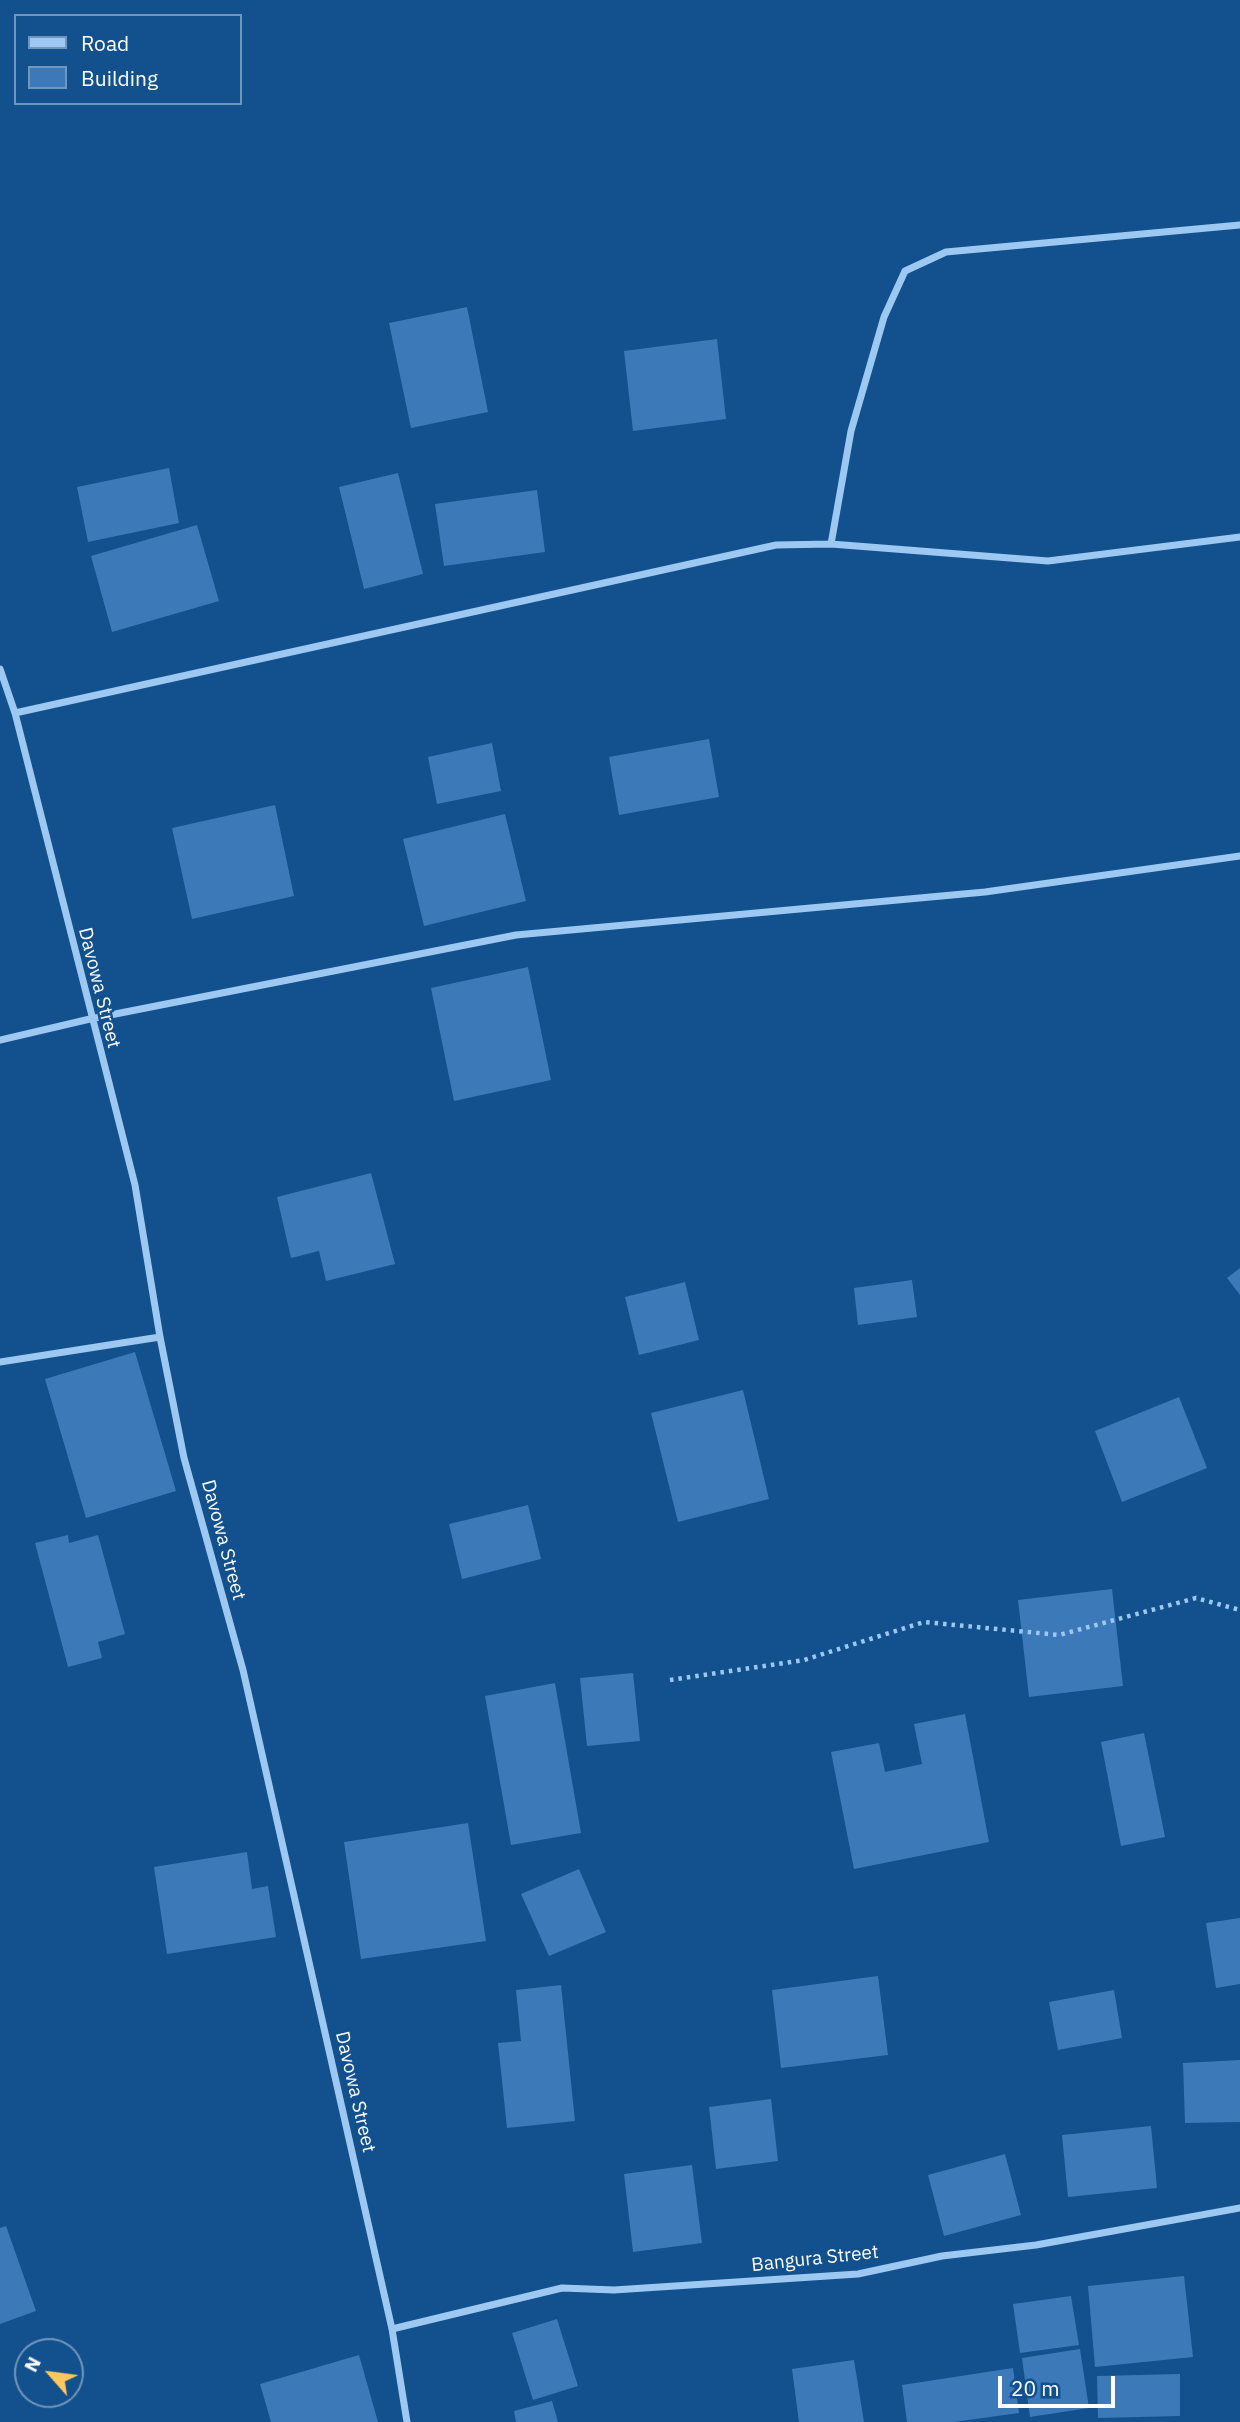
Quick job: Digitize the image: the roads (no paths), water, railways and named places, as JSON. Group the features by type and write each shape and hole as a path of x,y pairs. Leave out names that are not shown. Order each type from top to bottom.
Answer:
{"street":[{"path":"831,544 851,431 884,317 905,271 946,252 1240,225"},
{"path":"15,713 776,545 831,544 1048,561 1240,537"},
{"name":"Davowa Street","path":"0,669 15,713 90,1019 135,1185 160,1337 184,1458 243,1671 392,2329 407,2422"},
{"path":"0,1040 90,1019 516,935 985,892 1240,856"},
{"path":"0,1362 160,1337"},
{"name":"Bangura Street","path":"392,2329 562,2288 614,2290 858,2274 942,2256 1036,2245 1240,2208"}]}
